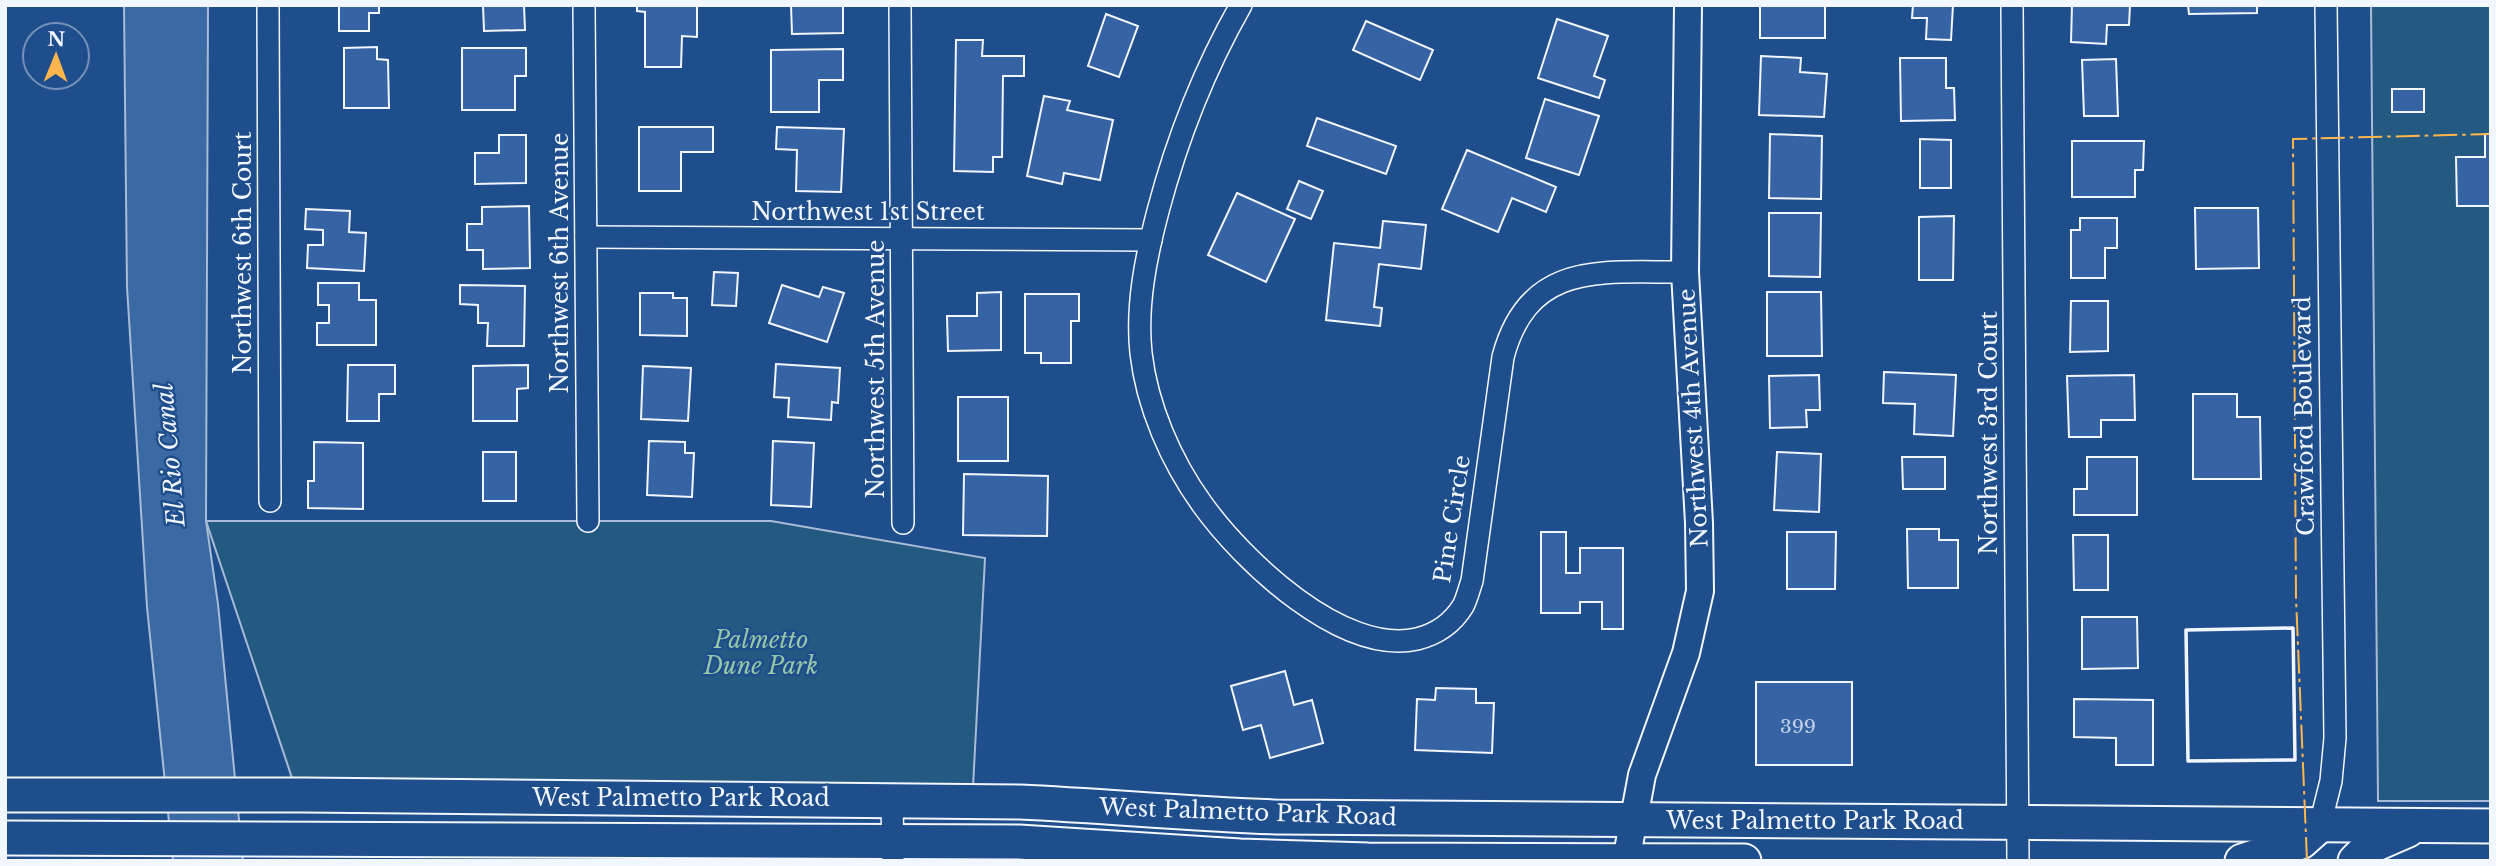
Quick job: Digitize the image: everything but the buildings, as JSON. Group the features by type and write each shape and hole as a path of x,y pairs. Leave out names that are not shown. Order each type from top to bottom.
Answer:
{"main road":[{"name":"West Palmetto Park Road","path":"5,795 892,800 1069,804 1189,814 1276,817 2491,826"},
{"path":"2242,861 2301,842 2320,825"},
{"path":"2355,861 2369,847 2420,825"},
{"name":"West Palmetto Park Road","path":"5,838 302,839 893,851 1018,842 1240,856 1368,860 1744,861"}],"street":[{"name":"Northwest 6th Court","path":"268,5 270,501"},
{"name":"Northwest 6th Avenue","path":"584,5 588,521"},
{"name":"Northwest 5th Avenue","path":"900,5 903,523"},
{"name":"Pine Circle","path":"1241,5 1205,75 1170,167 1151,240 1140,305 1141,352 1150,400 1167,444 1189,484 1230,540 1263,572 1299,601 1337,624 1360,633 1405,642 1429,636 1449,624 1464,605 1472,581 1503,357 1509,335 1535,298 1554,284 1575,276 1598,273 1685,272"},
{"name":"Northwest 4th Avenue","path":"1626,860 1642,775 1691,635 1700,591 1700,546 1685,272 1688,5"},
{"name":"Northwest 3rd Court","path":"2012,5 2018,861"},
{"name":"Crawford Boulevard","path":"2320,825 2332,781 2335,738 2326,5"},
{"name":"Northwest 1st Street","path":"586,237 1151,240"},
{"path":"892,800 893,851"}],"green space":[{"path":"2371,5 2491,5 2491,801 2378,801"},
{"name":"Palmetto Dune Park","path":"206,521 771,521 985,558 973,787 293,781"}],"water":[{"name":"El Rio Canal","path":"124,5 208,5 206,521 218,604 243,861 173,861 147,607 127,287"}],"wall":[{"path":"2293,628 2295,760 2188,761 2186,630 2293,628"}],"power":[{"path":"2307,861 2296,598 2293,139 2491,134"}]}
